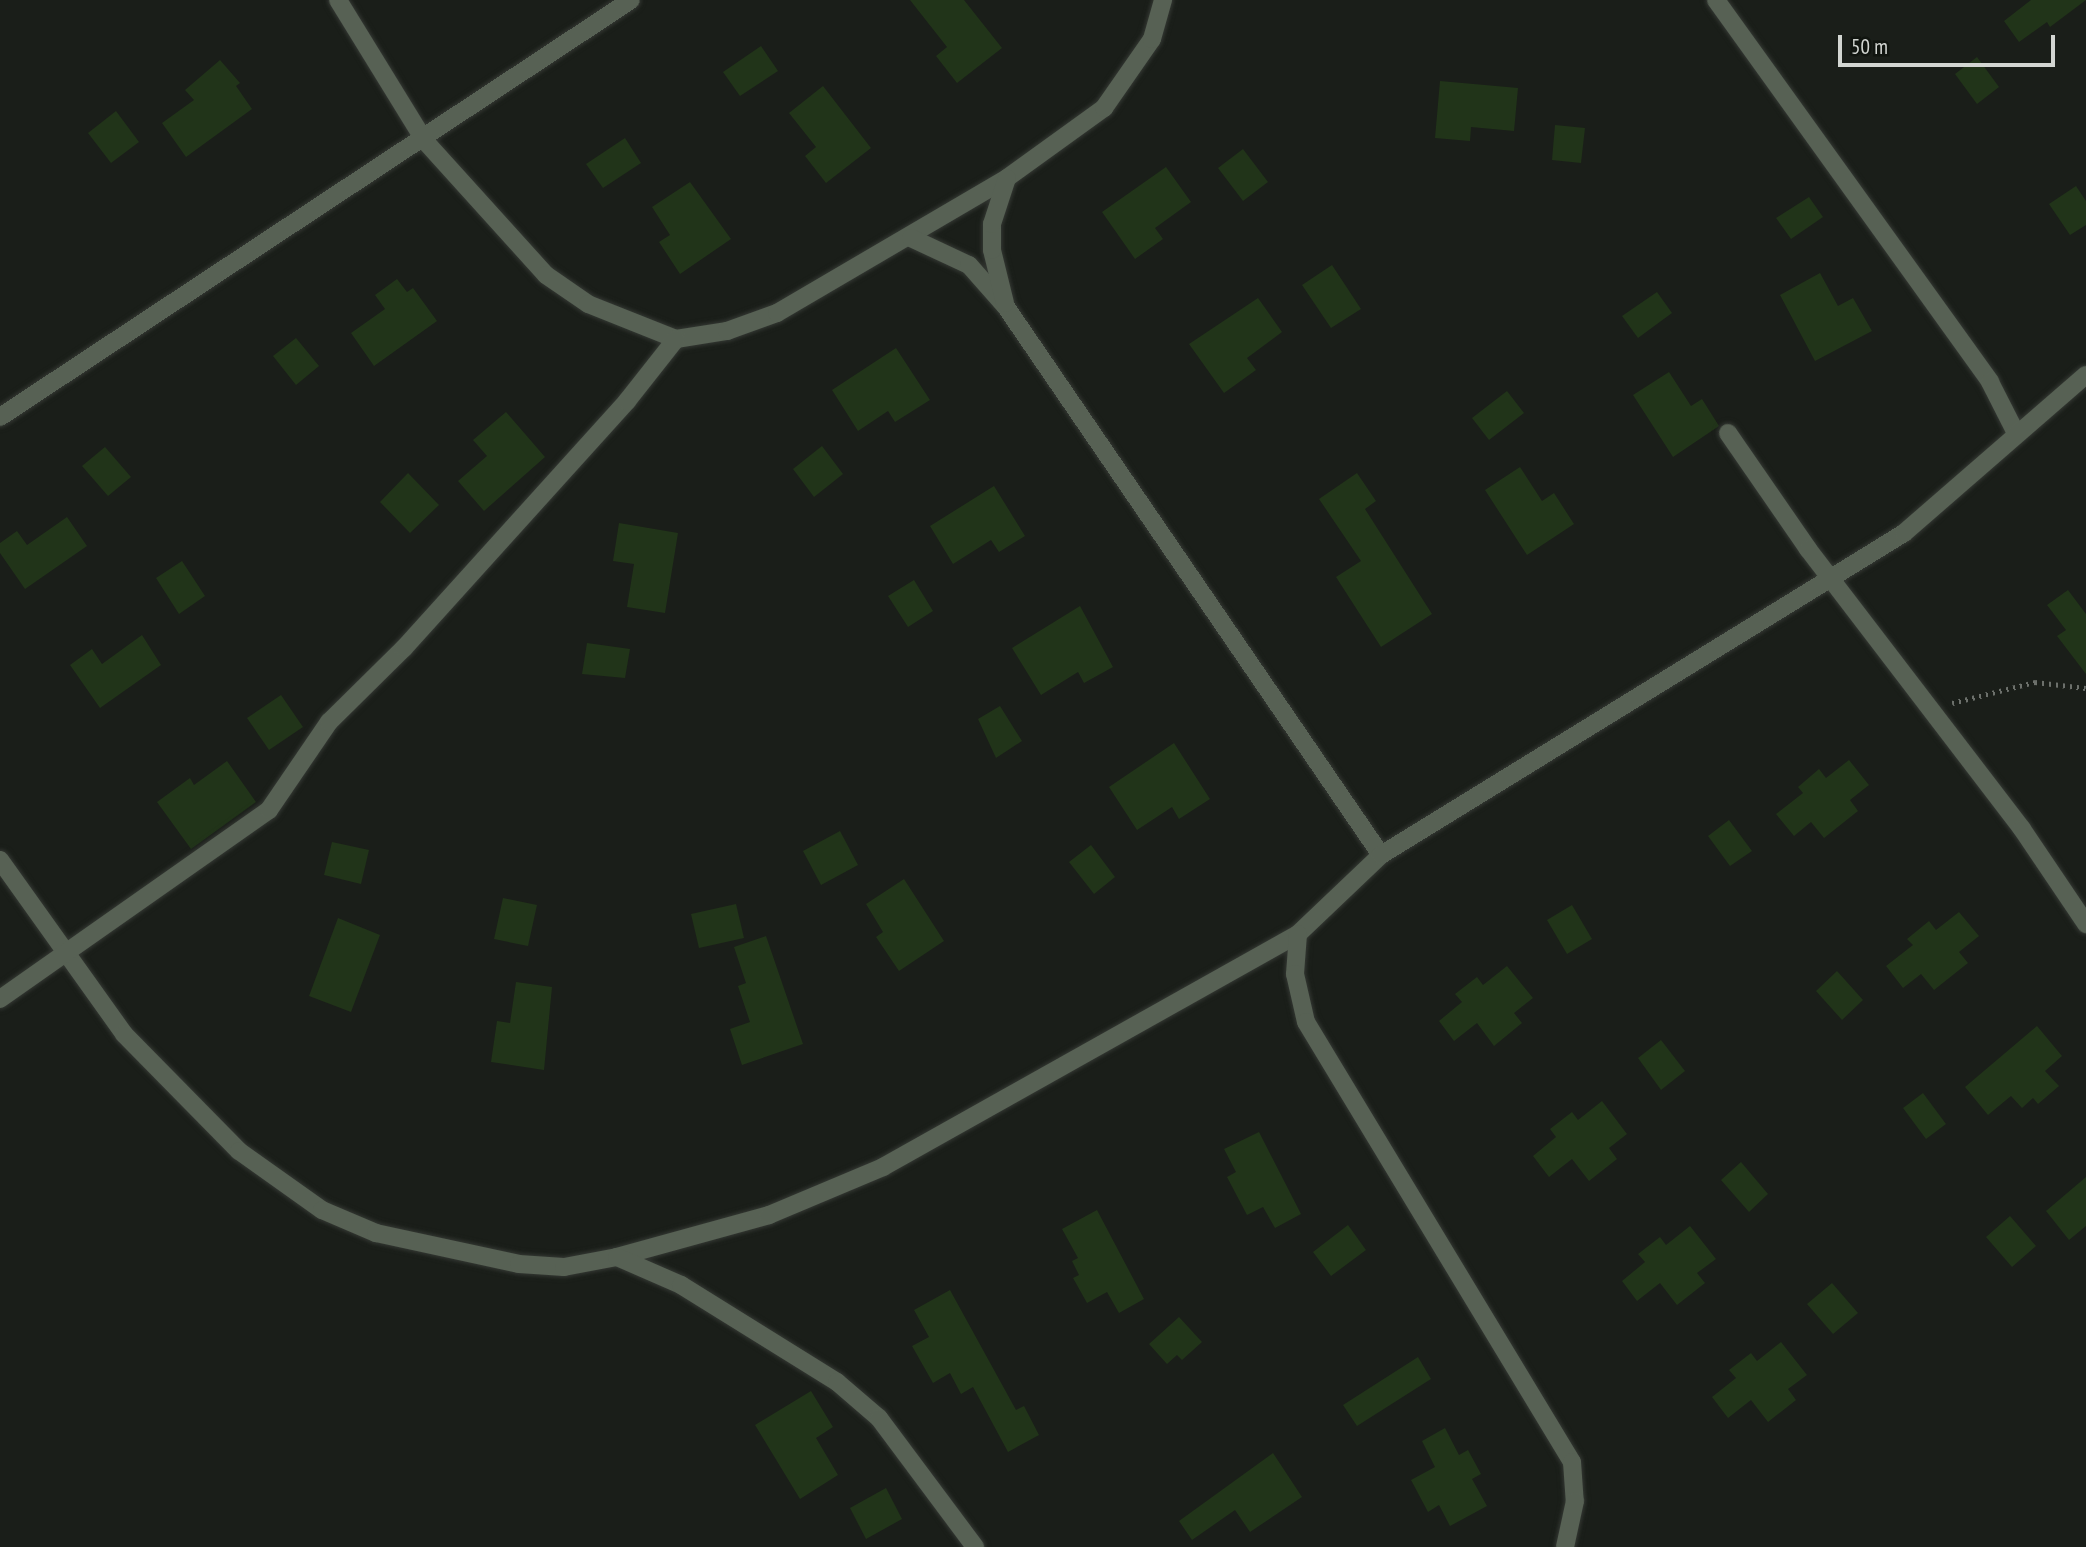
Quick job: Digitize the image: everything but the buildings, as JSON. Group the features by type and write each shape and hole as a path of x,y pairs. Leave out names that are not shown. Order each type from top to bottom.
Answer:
{"street":[{"path":"338,0 424,140 546,275 588,304 676,339 726,331 777,313 911,238 1007,178 1104,108 1152,39 1163,0"},
{"path":"0,417 424,140 631,0"},
{"path":"1716,0 1990,382 2016,433"},
{"path":"1006,307 992,250 992,223 1007,178"},
{"path":"911,238 969,265 1006,307 1381,855"},
{"path":"0,999 269,810 329,722 404,648 627,401 676,339"},
{"path":"0,860 124,1034 239,1151 322,1210 376,1233 519,1264 564,1267 617,1257 769,1215 883,1167 1298,934 1381,855 1904,533 2086,375"},
{"path":"1728,433 1831,577 2022,829 2086,924"},
{"path":"1298,934 1295,974 1307,1022 1572,1462 1575,1501 1565,1547"},
{"path":"617,1257 681,1285 837,1382 879,1418 975,1547"}],"path":[{"path":"1931,709 2035,682 2086,688"}]}
